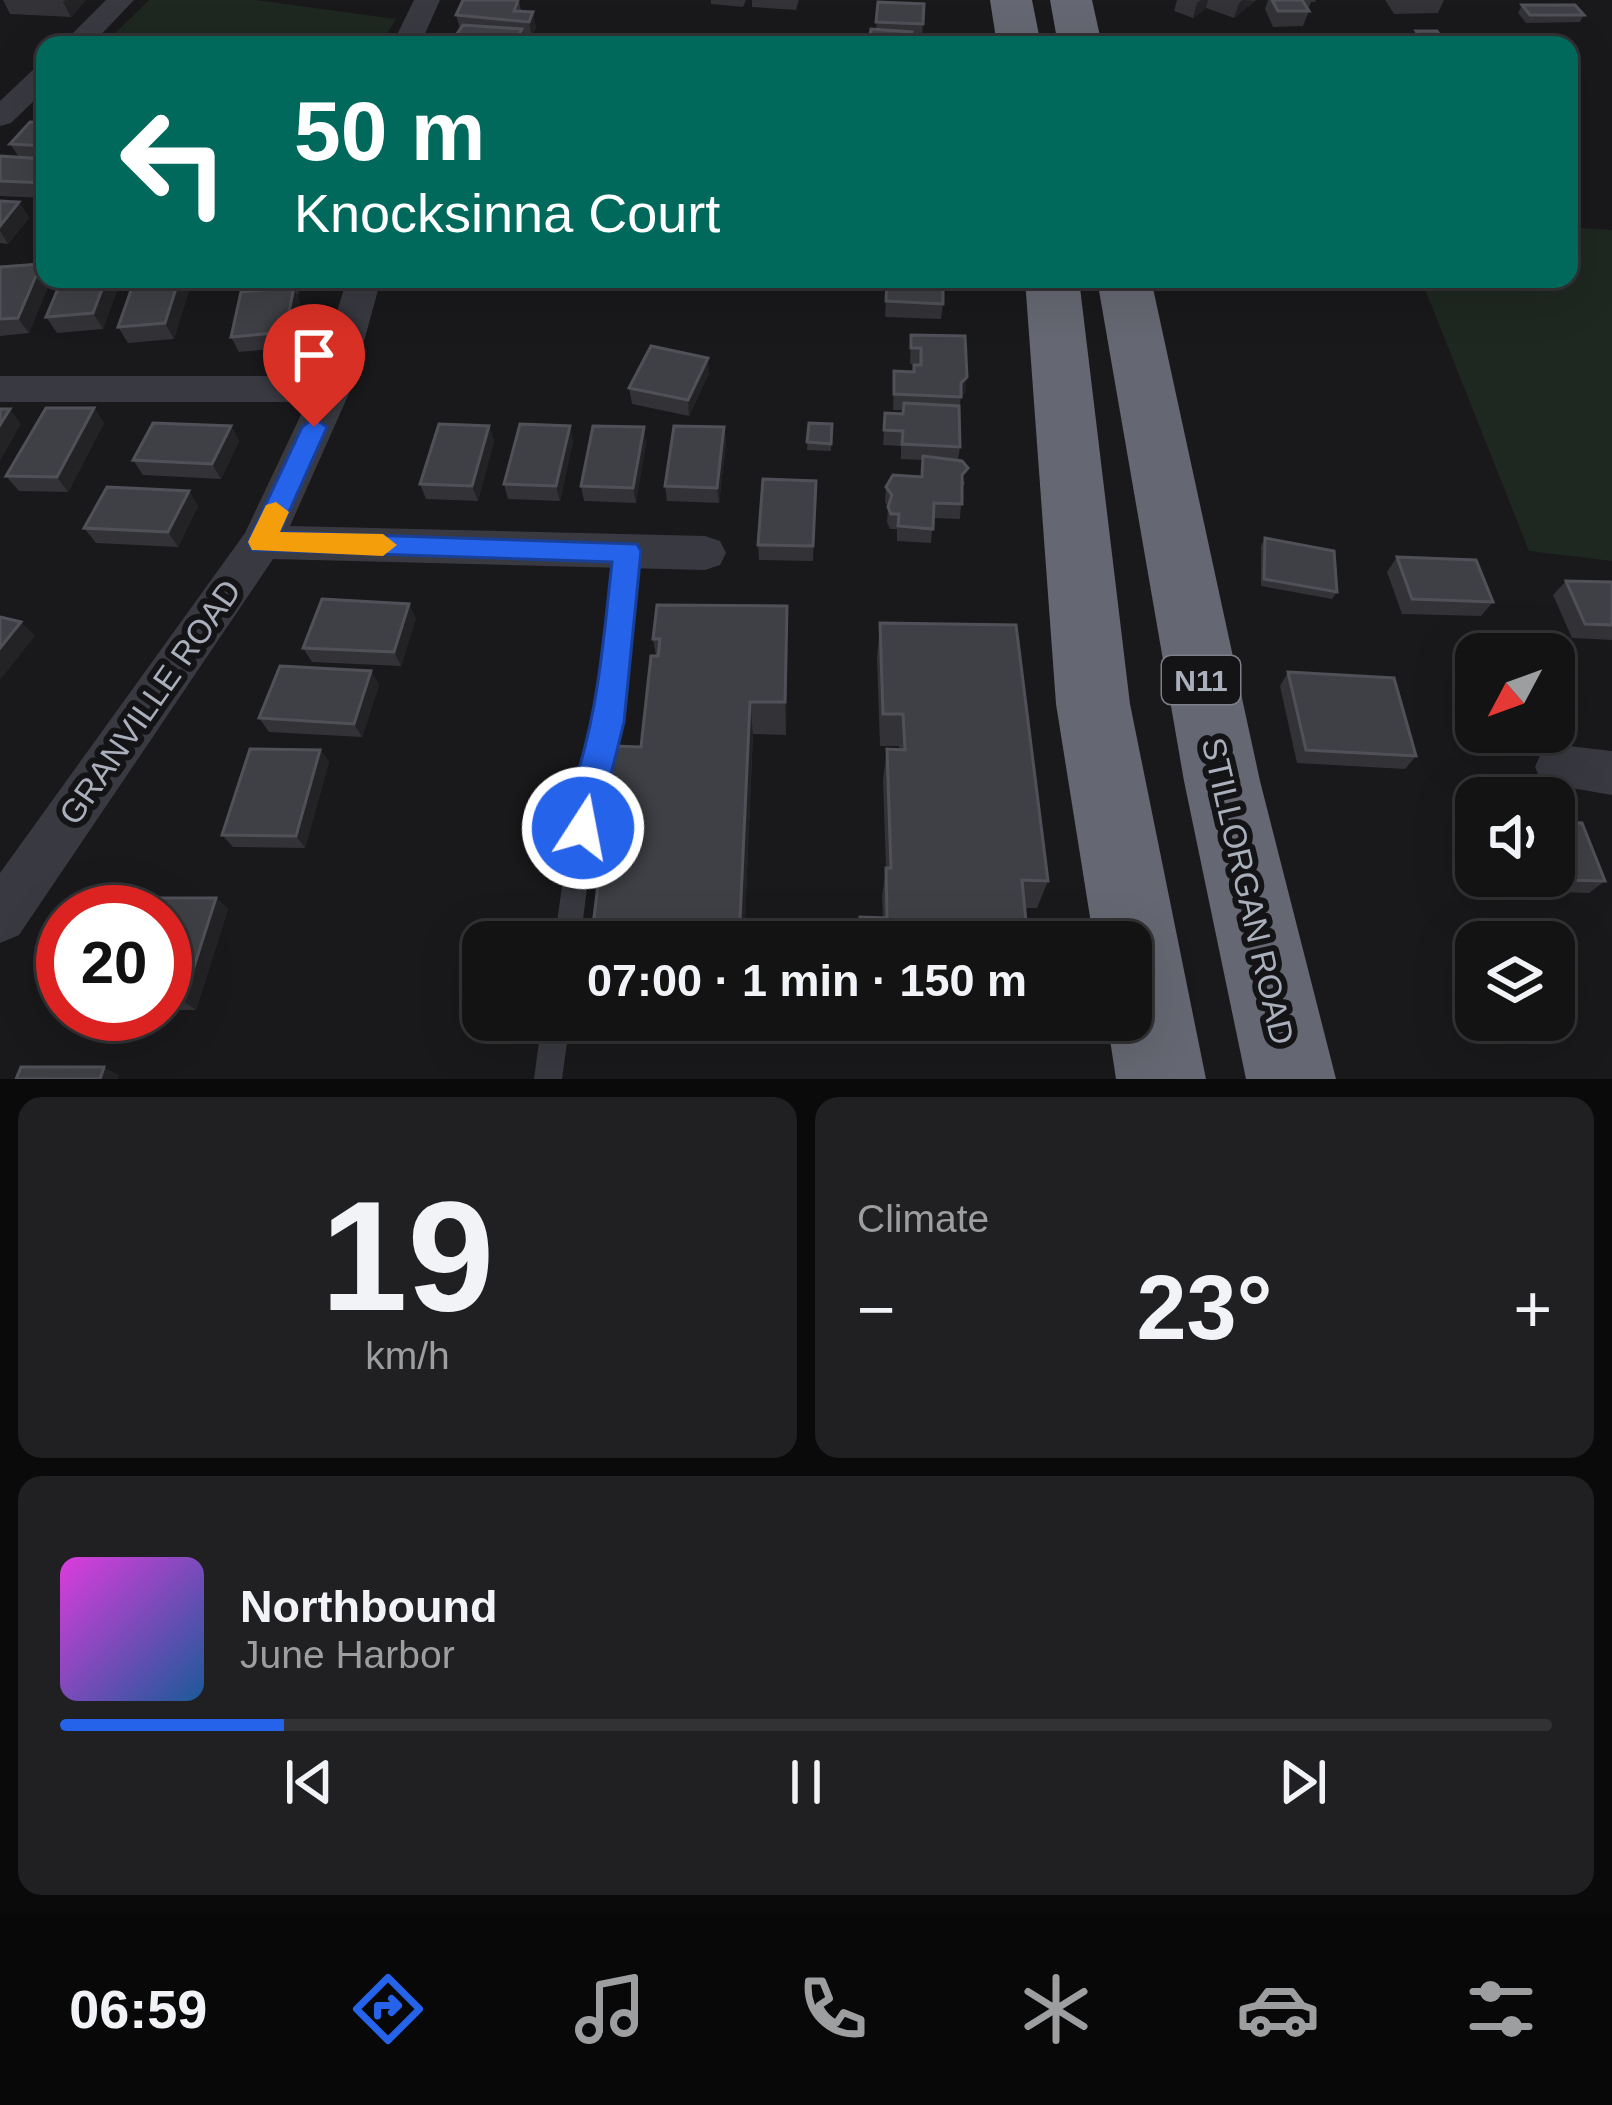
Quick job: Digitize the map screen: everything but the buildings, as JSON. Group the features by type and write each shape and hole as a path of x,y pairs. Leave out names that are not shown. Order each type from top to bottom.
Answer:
{"highway":[{"path":"1011,0 1017,36"},
{"path":"1070,0 1078,36"},
{"path":"1053,288 1093,704 1161,1079"},
{"name":"STILLORGAN ROAD","path":"1126,288 1222,781 1292,1079"}],"street":[{"path":"84,36 122,0"},
{"path":"410,36 427,0"},
{"path":"0,117 36,83"},
{"name":"GRANVILLE ROAD","path":"0,916 262,542 332,389 361,288"},
{"path":"0,389 332,389"},
{"path":"262,542 705,554"},
{"path":"1559,767 1612,772"}],"lane":[{"path":"570,921 589,790 609,722 627,551"},
{"path":"548,1079 553,1041"}],"shaded area":[{"path":"149,0 256,0 396,19 386,36 112,36"},
{"path":"1578,228 1612,230 1612,561 1529,551 1425,288 1578,288"}],"slow traffic":[{"path":"276,512 262,542 383,545"}],"route":[{"path":"314,427 262,542 627,551 609,722 583,828"}]}
